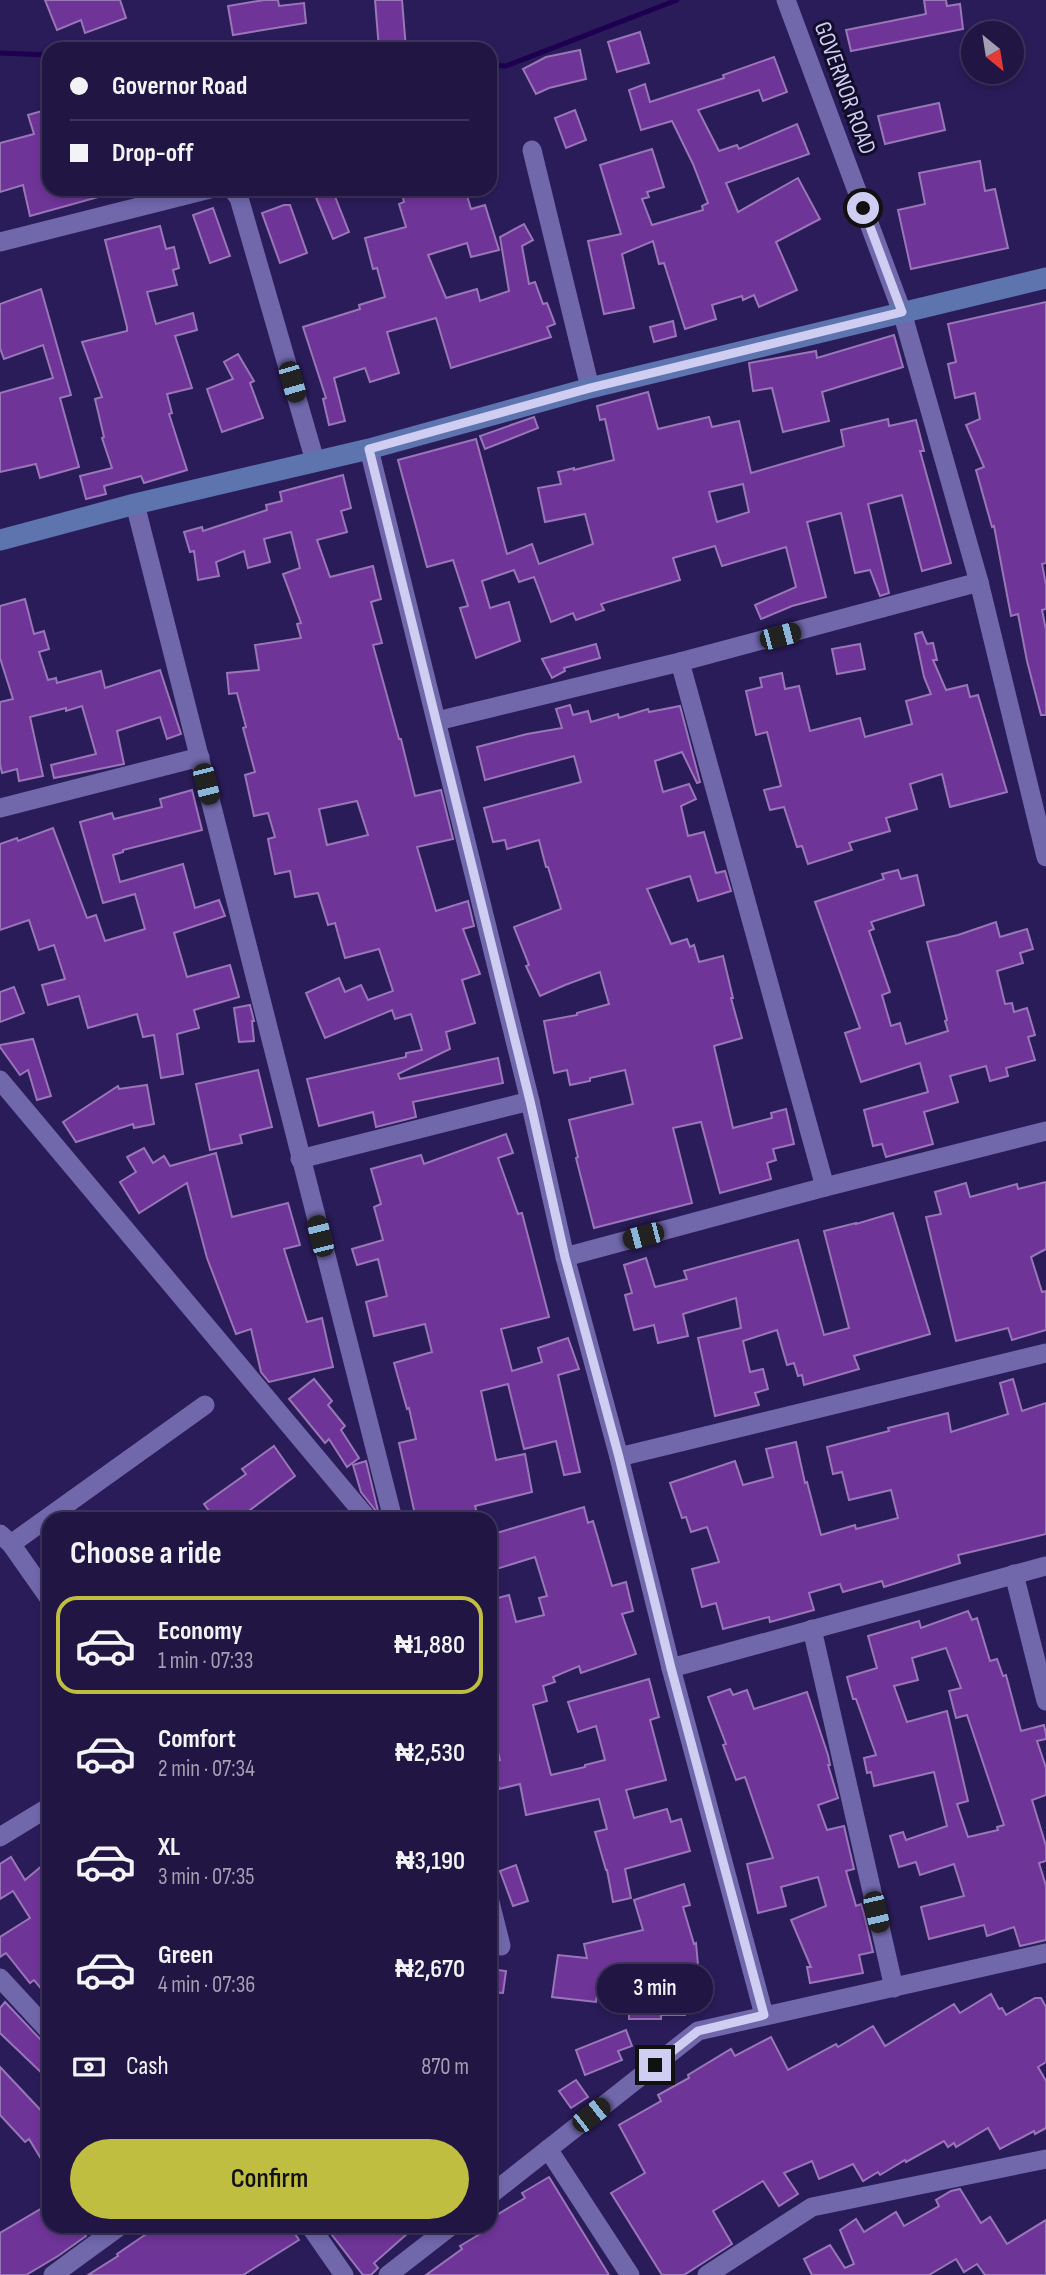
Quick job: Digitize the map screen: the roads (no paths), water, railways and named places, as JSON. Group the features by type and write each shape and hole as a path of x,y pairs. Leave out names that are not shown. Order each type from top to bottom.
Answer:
{"street":[{"name":"GOVERNOR ROAD","path":"786,0 902,312 979,582 1046,856"},
{"path":"532,150 590,388"},
{"path":"0,242 182,196"},
{"path":"237,196 315,461"},
{"path":"0,540 369,449 590,388 1046,278"},
{"path":"369,449 530,1101 565,1257 764,2015"},
{"path":"135,505 391,1512"},
{"path":"437,722 680,662 979,582"},
{"path":"680,662 825,1187"},
{"path":"0,808 200,757"},
{"path":"0,1080 362,1512"},
{"path":"300,1159 530,1101"},
{"path":"565,1257 1046,1131"},
{"path":"619,1457 1046,1353"},
{"path":"46,1512 205,1405"},
{"path":"42,1515 6,1539 42,1588"},
{"path":"671,1668 1046,1566"},
{"path":"1014,1574 1046,1701"},
{"path":"812,1629 894,1989"},
{"path":"0,1837 42,1811"},
{"path":"497,1930 501,1946"},
{"path":"497,2189 698,2031 1046,1953"},
{"path":"0,1978 42,2023"},
{"path":"548,2149 630,2275"},
{"path":"707,2275 812,2207 1046,2159"},
{"path":"53,2275 110,2233"},
{"path":"315,2233 344,2275"},
{"path":"388,2275 442,2233"}],"waterway":[{"path":"497,65 506,66 677,0"},
{"path":"0,53 42,55"}]}
